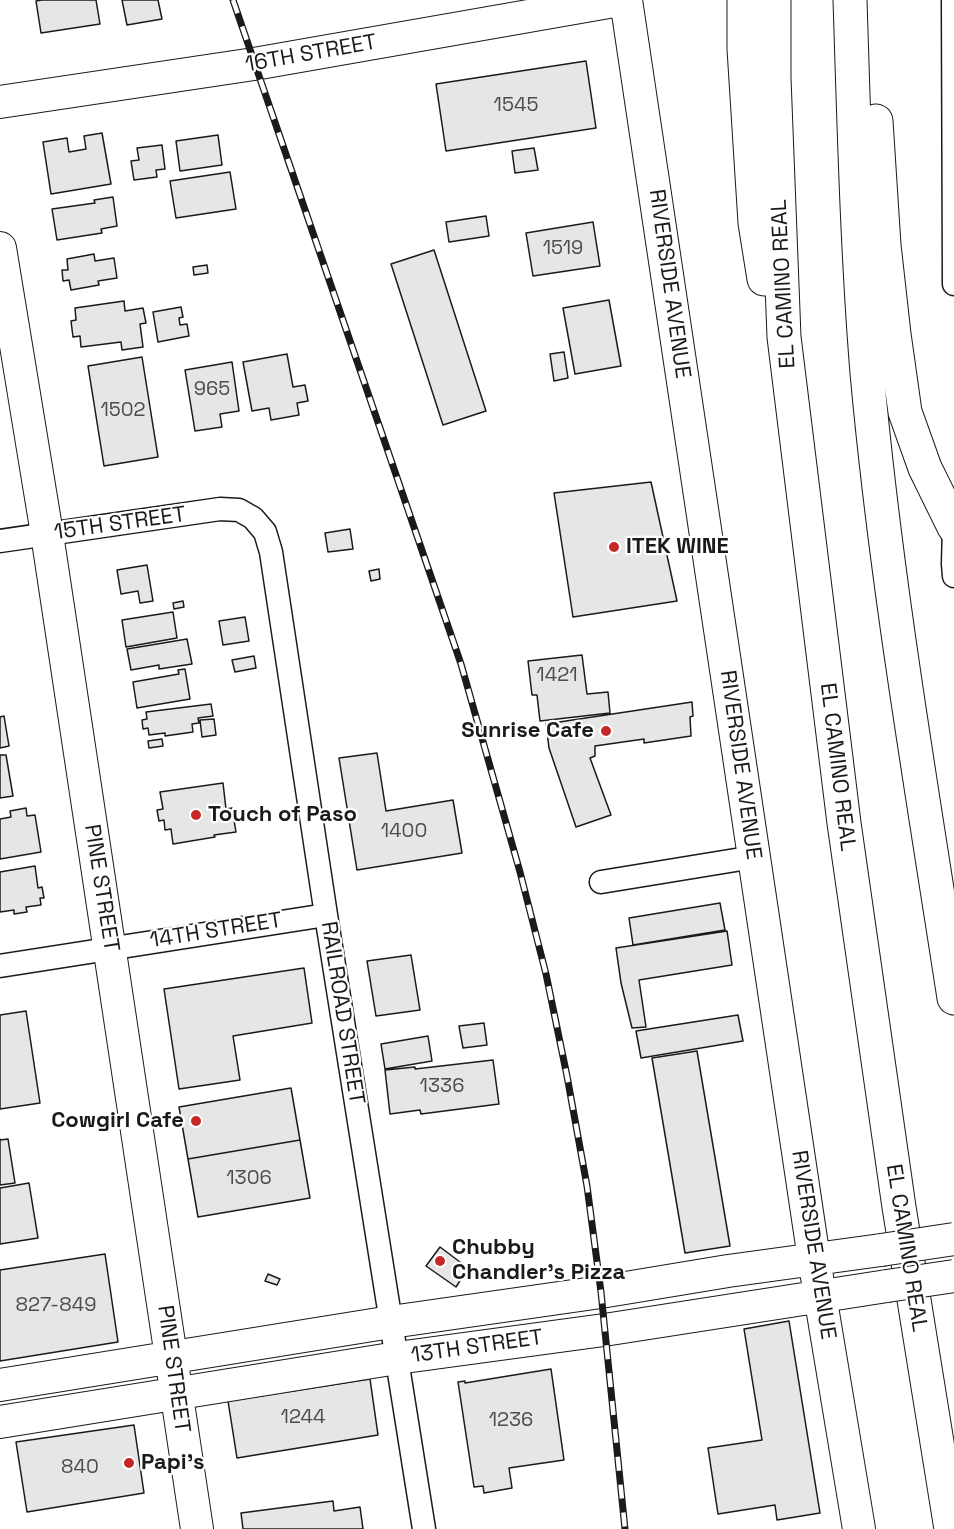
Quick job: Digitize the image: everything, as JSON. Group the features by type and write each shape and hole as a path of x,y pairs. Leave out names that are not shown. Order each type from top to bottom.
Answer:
{"highway":[{"path":"744,0 744,49 755,223 766,293 784,337"},
{"name":"EL CAMINO REAL","path":"774,0 774,78 784,337 844,823 897,1196 951,1529"},
{"path":"851,0 873,88 885,245 905,412 925,468 954,527"},
{"path":"851,0 858,222 867,372 896,616 954,998"}],"main road":[{"name":"16TH STREET","path":"0,102 254,64 620,0"},
{"name":"RIVERSIDE AVENUE","path":"626,0 814,1259 859,1529"},
{"name":"PINE STREET","path":"0,248 47,534 197,1529"},
{"name":"13TH STREET","path":"0,1385 391,1322 954,1239"},
{"name":"13TH STREET","path":"0,1422 397,1358 616,1328 954,1276"}],"street":[{"path":"953,0 954,284"},
{"name":"15TH STREET","path":"0,541 220,509 239,510"},
{"name":"RAILROAD STREET","path":"239,510 253,518 265,532 271,552 326,915 424,1529"},
{"path":"954,527 954,576"},
{"path":"601,882 754,857"},
{"name":"14TH STREET","path":"0,966 326,915"}],"building":[{"path":"96,0 100,24 41,33 36,1"},
{"path":"122,0 158,0 162,19 127,25"},
{"path":"586,61 596,128 446,151 436,84"},
{"path":"102,133 111,184 51,194 43,142 67,138 69,152 86,149 84,136"},
{"path":"218,135 222,165 180,171 176,141"},
{"path":"162,145 165,169 156,170 157,177 134,180 131,161 139,160 137,148"},
{"path":"534,148 538,170 515,173 512,151"},
{"path":"230,172 236,209 176,218 170,181"},
{"path":"113,197 117,226 101,229 102,233 57,240 52,209 95,203 94,200"},
{"path":"486,216 489,236 449,242 446,222"},
{"path":"593,222 600,266 533,276 526,233"},
{"path":"434,250 486,411 443,425 391,264"},
{"path":"94,254 95,261 114,258 117,278 98,281 99,285 71,290 69,280 63,281 62,270 68,270 67,259"},
{"path":"207,265 208,273 194,275 193,267"},
{"path":"609,300 621,366 575,374 563,308"},
{"path":"124,301 125,311 143,308 146,323 140,324 143,347 122,350 121,342 81,347 80,336 73,337 71,321 76,320 75,308"},
{"path":"181,307 183,317 179,318 180,325 187,324 189,336 158,342 153,312"},
{"path":"564,352 568,378 554,381 550,354"},
{"path":"287,354 293,387 305,385 308,401 297,403 299,415 271,420 269,408 252,411 243,362"},
{"path":"142,357 158,457 104,466 88,366"},
{"path":"232,362 239,411 220,414 222,427 195,431 185,370"},
{"name":"ITEK WINE","path":"651,482 677,601 573,617 554,493"},
{"path":"350,529 353,549 328,552 325,533"},
{"path":"147,565 153,601 140,603 138,591 121,594 117,570"},
{"path":"379,569 380,579 371,581 369,571"},
{"path":"183,601 184,607 174,609 173,603"},
{"path":"173,612 177,638 126,647 122,620"},
{"path":"245,617 249,641 223,645 219,621"},
{"path":"187,639 192,664 159,669 159,665 131,670 127,649"},
{"path":"582,655 587,694 608,692 610,713 540,721 537,695 532,695 528,661"},
{"path":"254,656 256,668 235,672 232,660"},
{"path":"185,669 190,699 137,708 133,682 179,674 178,670"},
{"path":"692,702 691,736 644,743 644,739 595,746 595,756 590,758 611,815 576,827 549,748 546,724"},
{"path":"211,704 213,716 198,718 199,723 192,724 193,732 165,736 165,733 149,735 148,728 143,729 142,720 147,719 146,712"},
{"path":"4,716 9,746 0,748 0,717"},
{"path":"214,719 216,735 202,737 200,720"},
{"path":"162,739 163,746 149,748 148,741"},
{"path":"377,753 386,811 453,800 462,853 357,870 339,758"},
{"path":"0,755 6,755 13,796 0,798"},
{"name":"Touch of Paso","path":"223,783 226,809 232,808 236,832 173,844 171,829 165,830 164,820 159,821 157,810 163,809 160,792"},
{"path":"26,808 27,816 35,815 41,852 0,859 0,819 11,817 10,811"},
{"path":"35,866 38,888 42,887 44,898 40,898 41,905 26,907 27,912 14,914 14,910 0,912 0,872"},
{"path":"720,903 725,930 633,945 629,918"},
{"path":"727,931 732,965 639,980 646,1027 632,1028 621,983 616,948"},
{"path":"411,955 420,1010 376,1016 367,961"},
{"path":"304,968 312,1023 233,1036 240,1080 179,1089 164,989"},
{"path":"26,1011 40,1103 0,1109 0,1015"},
{"path":"738,1015 743,1041 641,1058 636,1031"},
{"path":"484,1023 487,1045 463,1048 459,1026"},
{"path":"428,1036 432,1061 385,1069 381,1044"},
{"path":"697,1051 730,1246 685,1253 652,1058"},
{"path":"493,1060 499,1104 421,1114 420,1110 390,1114 385,1070"},
{"path":"291,1088 300,1140 188,1159 179,1107"},
{"path":"8,1139 15,1183 0,1185 0,1140"},
{"path":"300,1140 310,1198 198,1217 188,1159"},
{"path":"29,1183 38,1238 0,1244 0,1188"},
{"path":"440,1247 468,1268 456,1287 426,1266"},
{"path":"105,1254 118,1342 0,1361 0,1270"},
{"path":"268,1274 280,1279 277,1285 265,1281"},
{"path":"789,1321 820,1513 777,1520 775,1505 718,1514 708,1448 762,1440 744,1329"},
{"path":"551,1369 564,1460 509,1468 512,1488 484,1493 483,1486 474,1487 458,1382 465,1381 465,1383"},
{"path":"370,1379 378,1435 237,1458 228,1401"},
{"path":"134,1425 144,1493 27,1512 16,1442"},
{"path":"333,1501 334,1511 360,1507 363,1529 243,1529 241,1513"}],"railway":[{"path":"233,0 461,664 520,872 546,974 587,1186 601,1292 625,1529"}],"place":[{"name":"ITEK WINE","path":"614,547"},
{"name":"Sunrise Cafe","path":"606,731"},
{"name":"Touch of Paso","path":"196,815"},
{"name":"Cowgirl Cafe","path":"196,1121"},
{"name":"Chubby Chandler's Pizza","path":"440,1261"},
{"name":"Papi's","path":"129,1463"}]}
